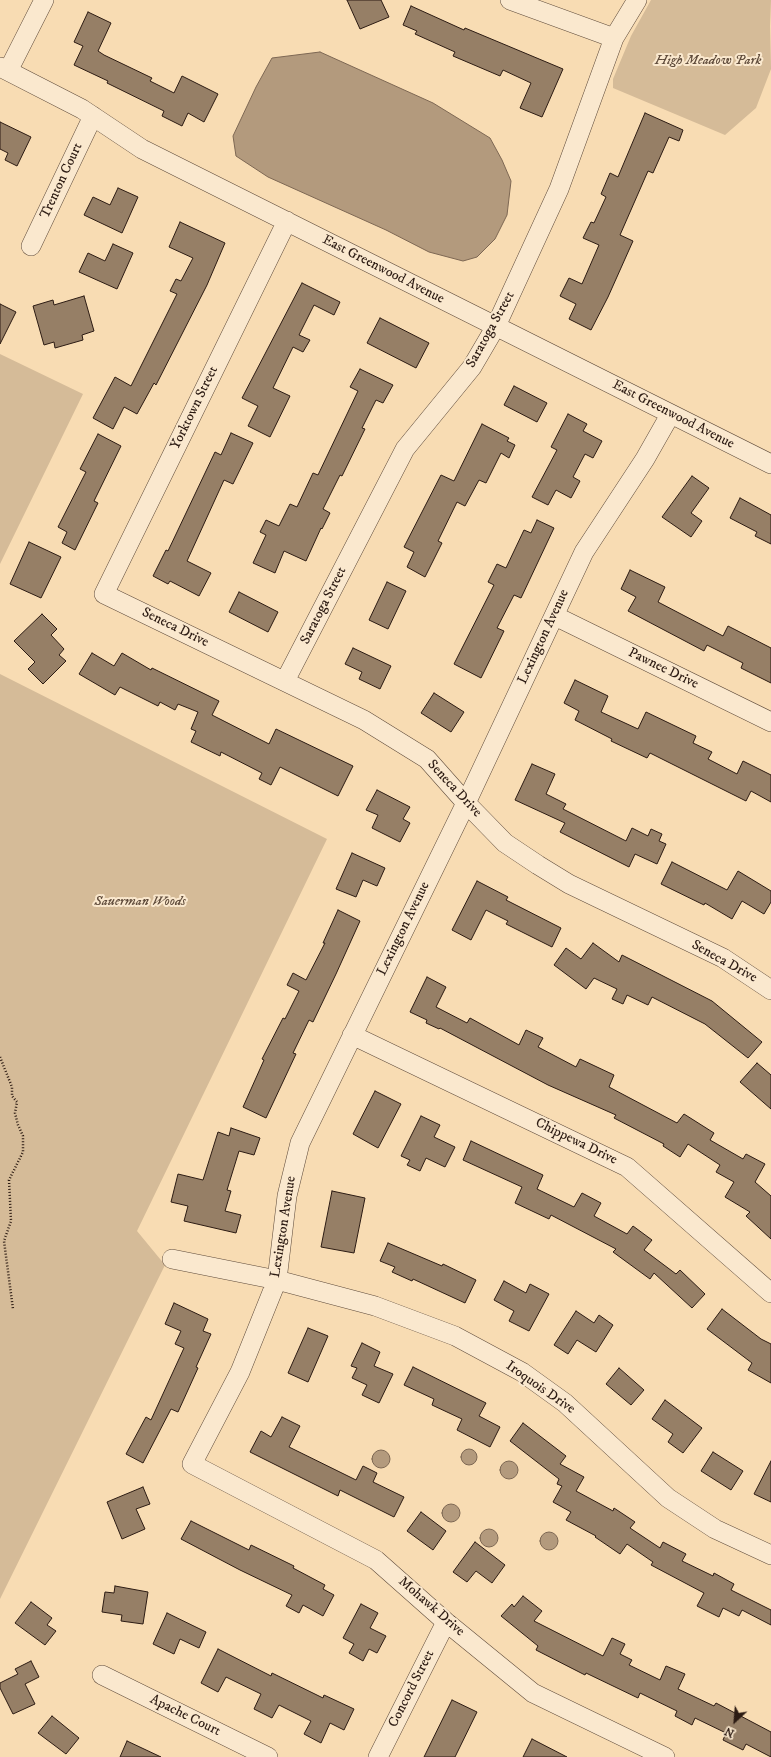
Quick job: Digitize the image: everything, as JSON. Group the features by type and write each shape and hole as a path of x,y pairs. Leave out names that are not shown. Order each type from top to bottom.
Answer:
{"street":[{"path":"4,69 44,0"},
{"path":"510,0 614,38"},
{"name":"Saratoga Street","path":"284,682 405,449 472,367 496,326 560,189 614,38 637,0"},
{"name":"East Greenwood Avenue","path":"4,69 82,109 142,149 670,415 771,464"},
{"name":"Trenton Court","path":"32,246 93,116"},
{"name":"Yorktown Street","path":"104,594 287,221"},
{"name":"Lexington Avenue","path":"192,1464 240,1372 277,1280 287,1196 300,1143 466,803 584,552 645,459 670,415"},
{"name":"Seneca Drive","path":"104,594 364,720 427,759 466,803 505,843 544,869 569,884 723,958 771,990"},
{"name":"Pawnee Drive","path":"555,616 771,722"},
{"name":"Chippewa Drive","path":"352,1035 627,1167 771,1293"},
{"name":"Iroquois Drive","path":"172,1259 277,1280 375,1306 455,1336 522,1372 565,1403 668,1498 715,1529 771,1555"},
{"name":"Mohawk Drive","path":"192,1464 376,1560 446,1622 533,1693 664,1757"},
{"name":"Concord Street","path":"378,1757 446,1622"},
{"name":"Apache Court","path":"102,1675 268,1757"}],"path":[{"path":"0,1057 12,1087 12,1096 17,1102 15,1112 18,1125 24,1136 23,1152 8,1180 11,1221 4,1241 13,1308"}],"green space":[{"name":"High Meadow Park","path":"651,0 771,0 771,69 756,108 725,135 613,88 613,79 631,36"},
{"path":"0,354 83,394 0,564"},
{"name":"Sauerman Woods","path":"0,674 327,839 137,1231 165,1265 0,1599"}],"shaded area":[{"path":"320,52 433,103 490,138 511,181 507,215 495,239 477,257 463,261 429,252 386,230 268,177 236,156 233,136 256,87 272,58"},
{"path":"466,1449 472,1449 477,1454 475,1463 472,1465 466,1465 461,1460 461,1454"},
{"path":"381,1450 387,1453 390,1459 387,1465 381,1468 375,1465 372,1459 375,1453"},
{"path":"505,1461 513,1461 518,1466 516,1477 513,1479 505,1479 500,1474 500,1466"},
{"path":"451,1504 457,1507 460,1513 457,1519 451,1522 445,1519 442,1513 445,1507"},
{"path":"485,1529 493,1529 498,1534 496,1545 493,1547 485,1547 480,1542 480,1534"},
{"path":"545,1532 553,1532 558,1537 556,1548 553,1550 545,1550 540,1545 540,1537"}],"building":[{"path":"347,0 381,0 389,17 360,29"},
{"path":"411,6 464,30 465,28 563,69 542,117 520,108 531,83 503,70 500,76 453,56 455,52 415,34 417,31 403,25"},
{"path":"88,12 111,23 98,51 104,55 152,78 150,81 174,93 182,76 218,94 204,122 188,113 182,126 162,116 164,111 107,83 108,81 74,65 83,46 74,42"},
{"path":"645,113 683,130 679,141 669,137 653,173 648,171 620,235 633,241 608,297 591,330 569,319 576,304 560,296 569,278 582,284 599,245 583,238 591,222 594,223 606,197 601,194 610,173 618,177"},
{"path":"0,122 31,137 17,166 5,160 8,153 0,149"},
{"path":"118,188 138,197 122,233 84,215 93,197 110,205"},
{"path":"180,222 225,243 207,285 156,385 154,383 137,414 124,407 113,429 93,418 115,377 131,386 177,294 170,291 176,279 181,281 193,258 169,247"},
{"path":"113,244 133,253 117,289 79,272 88,253 105,261"},
{"path":"302,283 340,302 334,315 314,305 299,335 310,340 303,352 293,347 273,388 290,396 270,437 248,426 258,406 242,398"},
{"path":"84,296 94,331 82,335 83,340 55,348 54,342 44,345 33,306 53,300 54,305"},
{"path":"0,304 16,312 0,344"},
{"path":"380,318 429,343 416,368 367,343"},
{"path":"360,369 393,385 383,403 376,400 362,428 365,429 342,476 340,475 323,509 330,513 322,529 321,528 306,561 284,551 275,573 253,563 266,535 260,532 266,520 279,526 290,504 297,507 313,473 318,475 358,391 350,387"},
{"path":"514,386 547,403 537,422 504,405"},
{"path":"568,414 587,424 583,431 602,441 593,458 585,454 573,477 580,481 571,498 556,490 548,505 532,497 557,450 551,447"},
{"path":"482,424 509,438 507,441 515,445 509,458 501,453 486,483 479,480 465,506 457,502 438,541 442,543 425,577 407,567 414,552 404,547 441,475 454,481"},
{"path":"231,433 253,443 233,484 224,480 187,561 211,573 199,596 170,581 168,584 153,576 166,550 168,551 215,452 221,455"},
{"path":"98,434 121,446 94,501 98,503 75,550 62,543 67,532 58,527 86,472 80,469"},
{"path":"692,476 709,488 691,513 702,521 691,537 662,517"},
{"path":"740,498 771,515 771,544 755,536 757,532 730,518"},
{"path":"537,520 554,528 521,598 514,595 497,628 504,631 481,678 454,664 494,585 488,582 497,564 506,568 524,530 531,533"},
{"path":"29,542 61,557 41,598 10,584"},
{"path":"630,570 665,587 658,602 723,636 728,626 771,648 771,683 741,668 743,663 707,645 704,651 628,611 636,597 621,589"},
{"path":"387,582 406,591 388,629 369,620"},
{"path":"239,592 278,612 268,632 229,612"},
{"path":"42,614 57,629 51,635 64,649 59,655 66,661 43,684 28,669 35,662 14,641"},
{"path":"353,648 391,666 380,689 359,679 362,672 345,664"},
{"path":"92,653 114,666 122,653 151,670 152,668 219,701 212,715 269,744 276,729 353,766 338,796 280,767 271,785 259,779 262,773 221,752 220,756 191,742 196,731 191,729 198,712 178,704 175,710 160,702 158,706 120,687 115,695 79,674"},
{"path":"575,680 608,696 601,712 638,729 646,712 696,736 693,743 712,752 708,759 737,774 743,761 771,775 771,802 751,791 746,801 650,753 647,758 611,741 612,739 575,720 579,711 564,703"},
{"path":"434,693 464,712 451,732 421,713"},
{"path":"532,764 555,774 546,794 566,804 563,809 626,841 632,828 648,836 651,829 662,834 659,841 666,844 657,864 635,854 629,867 560,832 565,823 515,800"},
{"path":"377,790 410,807 403,819 410,823 400,842 372,828 378,815 366,810"},
{"path":"352,853 385,868 377,886 363,880 356,897 336,889"},
{"path":"672,862 727,890 738,871 771,891 771,902 764,914 742,901 732,919 705,903 704,905 661,884"},
{"path":"477,881 508,897 506,900 561,928 552,947 506,924 508,921 486,910 471,940 452,930"},
{"path":"338,910 360,921 313,1022 309,1020 293,1053 296,1054 266,1118 243,1107 264,1060 262,1059 299,991 287,985 293,973 306,980 325,943 323,943"},
{"path":"593,943 619,962 622,955 712,1001 762,1042 748,1058 705,1024 652,997 648,1005 627,995 623,1004 612,999 617,989 594,978 586,989 554,965 566,948 581,959"},
{"path":"427,977 446,987 436,1007 467,1023 470,1018 519,1045 526,1030 543,1038 538,1047 576,1067 580,1059 614,1075 609,1087 677,1123 684,1114 714,1133 710,1140 743,1159 746,1154 765,1164 755,1182 771,1196 771,1239 746,1216 750,1212 725,1197 734,1182 716,1172 720,1165 688,1144 680,1157 663,1146 664,1144 614,1118 616,1115 548,1085 440,1028 439,1029 426,1023 427,1020 410,1012"},
{"path":"757,1063 771,1075 771,1109 740,1082"},
{"path":"375,1091 401,1104 378,1148 353,1134"},
{"path":"421,1116 440,1125 434,1137 455,1147 445,1167 426,1158 420,1171 407,1165 410,1160 401,1156"},
{"path":"231,1128 260,1138 254,1155 239,1151 227,1190 231,1191 225,1211 241,1215 236,1233 184,1221 188,1206 171,1202 178,1174 203,1180 218,1132 229,1136"},
{"path":"471,1141 543,1175 537,1189 574,1207 582,1193 601,1203 594,1216 627,1234 633,1226 652,1240 644,1250 676,1274 680,1270 705,1294 692,1308 654,1273 650,1279 613,1252 616,1249 551,1215 549,1219 515,1203 522,1187 463,1160"},
{"path":"332,1191 365,1198 354,1253 321,1247"},
{"path":"388,1243 442,1266 443,1264 476,1280 465,1303 413,1279 412,1281 392,1272 395,1267 380,1261"},
{"path":"504,1281 526,1293 530,1284 549,1294 529,1331 509,1321 514,1311 494,1300"},
{"path":"174,1303 208,1319 203,1331 211,1334 196,1367 198,1368 178,1412 171,1409 143,1463 126,1454 146,1417 151,1420 184,1348 175,1344 181,1331 165,1324"},
{"path":"722,1309 761,1339 771,1344 771,1383 748,1370 752,1363 707,1329"},
{"path":"576,1311 594,1323 599,1315 613,1325 596,1352 577,1340 568,1354 554,1345"},
{"path":"308,1328 328,1336 308,1382 288,1373"},
{"path":"362,1343 380,1352 374,1366 393,1374 379,1403 362,1395 367,1385 352,1378 357,1368 351,1366"},
{"path":"413,1367 486,1403 479,1416 500,1427 490,1447 457,1430 462,1419 432,1405 434,1399 404,1385"},
{"path":"619,1368 644,1390 631,1405 606,1384"},
{"path":"665,1400 702,1428 683,1453 668,1442 673,1434 652,1419"},
{"path":"282,1417 300,1426 289,1447 356,1480 363,1466 377,1473 373,1482 404,1497 394,1517 340,1490 338,1496 250,1452 261,1431 271,1437"},
{"path":"523,1423 566,1456 560,1464 584,1477 576,1491 613,1511 614,1508 635,1522 630,1528 660,1548 663,1542 686,1554 682,1561 713,1576 714,1573 734,1584 731,1590 771,1610 771,1625 742,1610 739,1616 723,1608 719,1617 697,1606 704,1593 651,1565 653,1562 627,1544 620,1554 595,1537 596,1536 566,1520 571,1512 553,1502 562,1486 557,1484 559,1479 510,1441"},
{"path":"713,1452 743,1471 731,1490 701,1471"},
{"path":"771,1461 771,1502 754,1494"},
{"path":"143,1487 150,1504 136,1509 145,1529 122,1539 107,1502"},
{"path":"421,1512 446,1531 433,1550 407,1531"},
{"path":"191,1521 249,1550 251,1545 294,1566 293,1568 325,1585 323,1589 334,1595 323,1616 303,1605 299,1613 286,1606 292,1595 181,1539"},
{"path":"475,1542 505,1565 492,1583 476,1571 467,1582 453,1572"},
{"path":"115,1586 148,1592 143,1624 121,1621 122,1615 102,1612 105,1592 114,1593"},
{"path":"523,1596 542,1611 534,1621 603,1656 612,1638 625,1644 620,1654 632,1660 629,1665 660,1680 666,1666 685,1674 678,1689 714,1706 716,1703 771,1732 771,1757 746,1744 743,1750 723,1740 726,1733 695,1718 692,1725 675,1716 677,1711 640,1693 638,1698 586,1673 585,1675 536,1650 538,1646 501,1616 512,1604 514,1607"},
{"path":"31,1602 52,1618 47,1625 56,1631 45,1645 15,1623"},
{"path":"361,1604 378,1613 370,1628 386,1636 377,1653 369,1649 363,1661 349,1653 354,1644 343,1638"},
{"path":"167,1613 206,1632 199,1648 180,1639 174,1654 153,1644"},
{"path":"218,1649 271,1676 272,1673 323,1698 324,1695 354,1709 344,1730 330,1723 321,1743 304,1734 311,1721 279,1705 272,1718 254,1709 261,1694 226,1677 218,1692 201,1683"},
{"path":"31,1661 39,1677 25,1684 35,1704 13,1714 0,1688 0,1683 18,1674 15,1669"},
{"path":"452,1700 477,1712 455,1757 424,1757"},
{"path":"52,1716 79,1738 66,1754 38,1733"},
{"path":"532,1739 567,1757 523,1757"},
{"path":"127,1741 161,1757 120,1757"}]}
